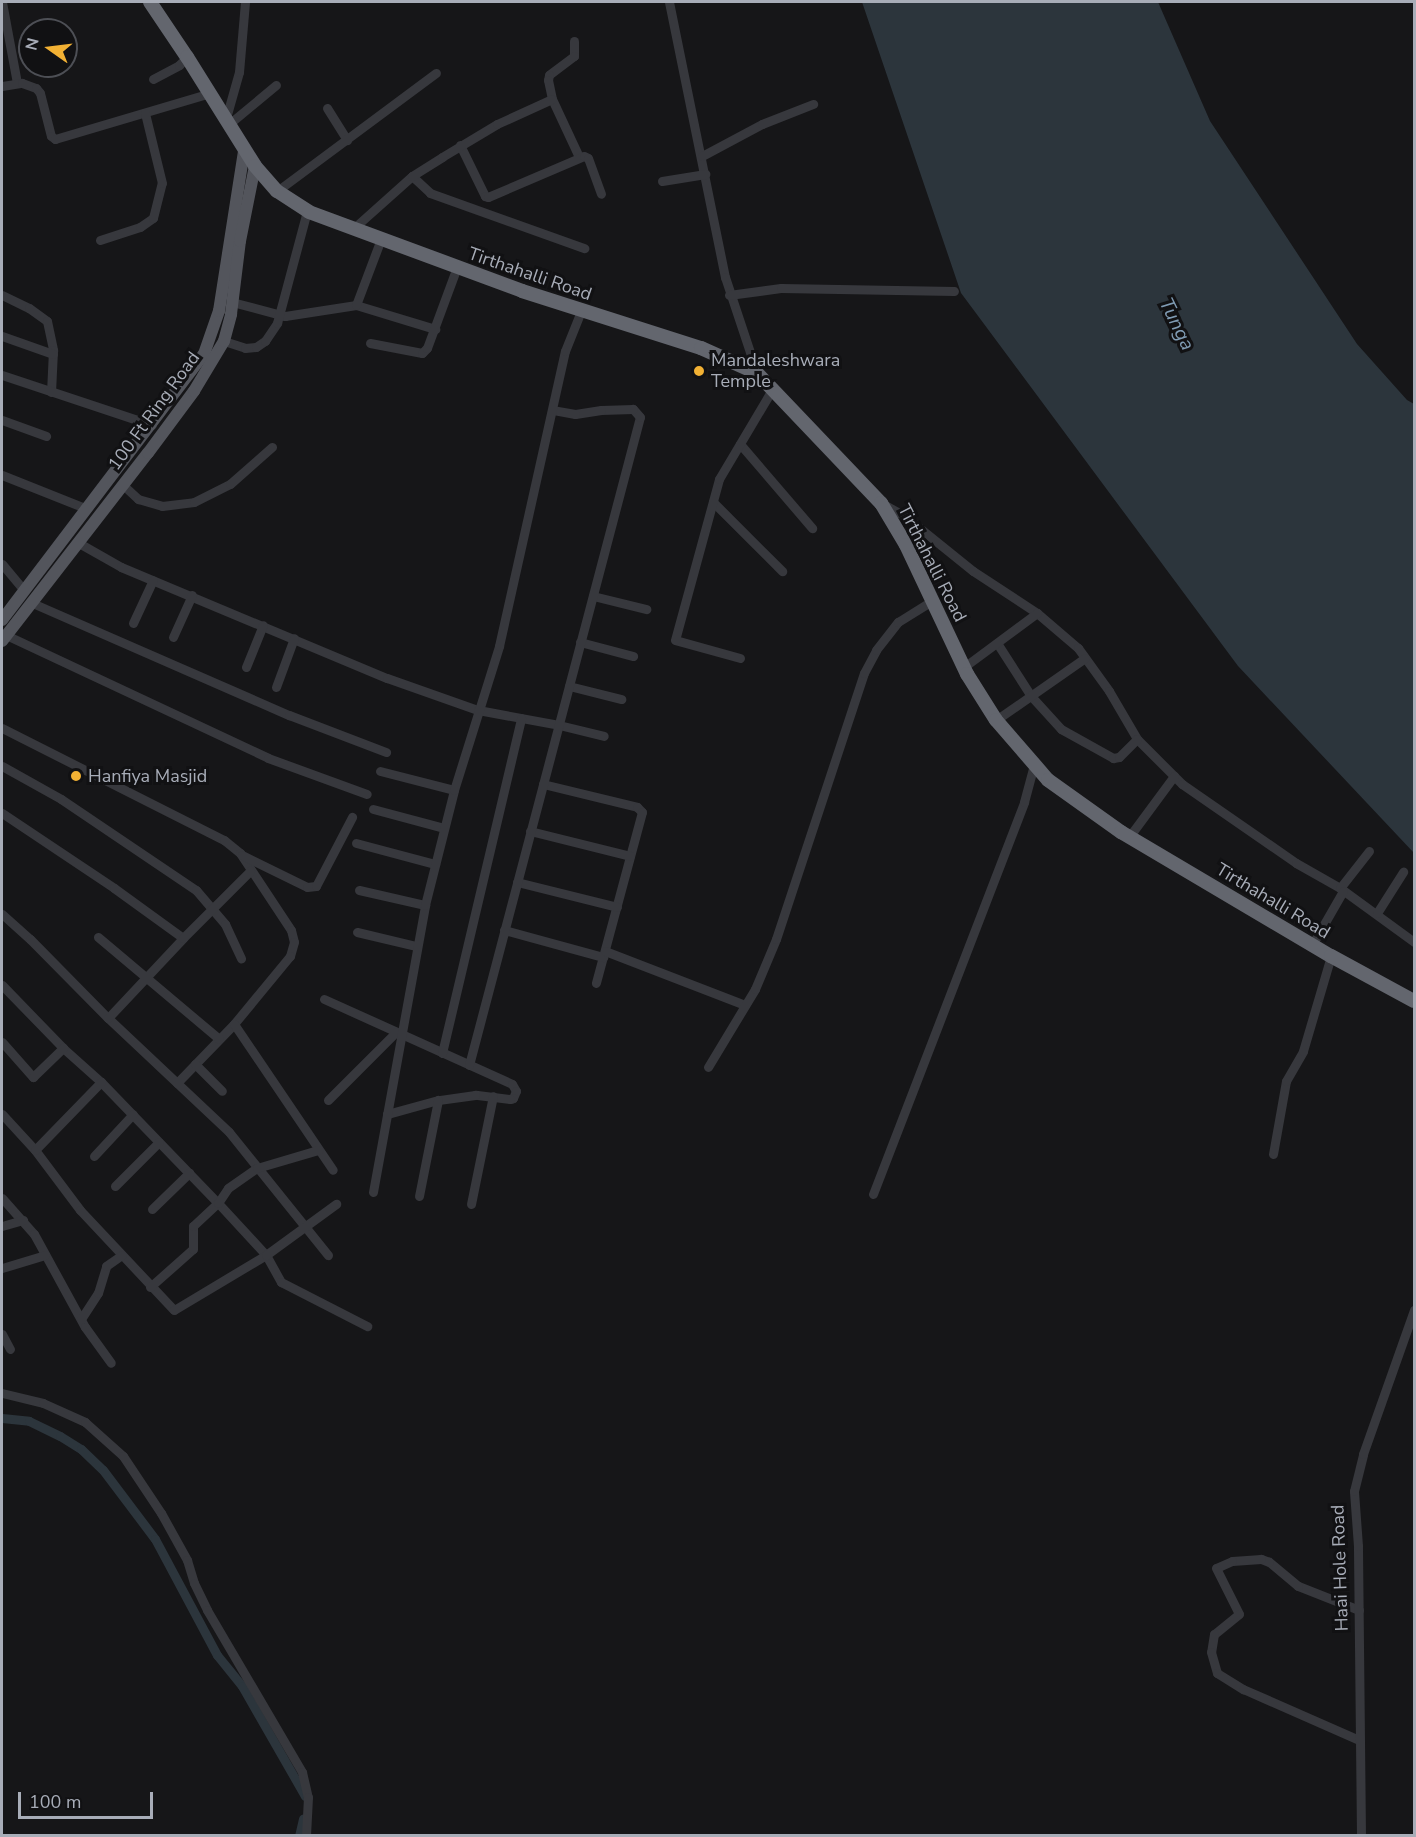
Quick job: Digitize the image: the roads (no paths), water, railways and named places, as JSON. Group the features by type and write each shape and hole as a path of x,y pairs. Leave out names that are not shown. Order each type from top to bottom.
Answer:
{"highway":[{"name":"Tirthahalli Road","path":"150,2 228,121 244,152 277,191 307,211 580,311 701,348 757,373 881,503 906,545 964,667 996,720 1048,780 1129,837 1331,956 1414,1001"}],"main road":[{"name":"100 Ft Ring Road","path":"4,638 27,596 85,508 196,367 215,328 244,152"},
{"name":"100 Ft Ring Road","path":"2,620 77,542 123,485 194,391 224,340 255,166"}],"street":[{"path":"2,2 17,83"},
{"path":"228,121 239,72 245,2"},
{"path":"669,2 729,295 757,373"},
{"path":"574,40 574,56 549,75 552,99 579,157"},
{"path":"153,78 179,65 187,57"},
{"path":"277,191 436,73"},
{"path":"2,86 17,83 29,85 40,93 51,136 56,139 210,93"},
{"path":"228,121 276,85"},
{"path":"354,227 412,176 460,145 552,99"},
{"path":"702,156 762,124 813,104"},
{"path":"327,108 347,140"},
{"path":"100,240 140,227 153,218 162,183 145,113"},
{"path":"460,145 485,196 488,197 579,157 588,158 601,194"},
{"path":"662,181 705,174"},
{"path":"412,176 430,193 584,248"},
{"path":"224,340 245,348 256,347 265,341 277,323 307,211"},
{"path":"356,305 381,239"},
{"path":"370,343 422,353 427,348 435,329 456,267"},
{"path":"729,295 781,288 954,291"},
{"path":"2,296 29,308 47,321 53,354 51,392"},
{"path":"232,302 278,315 356,305 435,329"},
{"path":"373,1192 398,1033 425,905 454,790 499,646 565,351 580,311"},
{"path":"2,336 53,354"},
{"path":"3,379 152,425"},
{"path":"740,658 675,640 723,470 773,388"},
{"path":"469,1065 640,414 633,409 575,414 553,410"},
{"path":"2,420 46,436"},
{"path":"740,444 812,528"},
{"path":"123,485 138,499 162,506 194,502 230,484 272,447"},
{"path":"2,475 85,508"},
{"path":"713,502 782,571"},
{"path":"881,503 906,517 973,571 1037,614 1078,648 1109,691 1137,738 1174,776 1296,863 1377,913 1414,942"},
{"path":"77,542 121,567 387,678 478,710 604,736"},
{"path":"2,564 27,596 289,715 386,752"},
{"path":"133,623 153,580"},
{"path":"173,637 192,595"},
{"path":"593,596 646,609"},
{"path":"708,1067 755,989 776,939 864,673 876,650 898,622 931,601"},
{"path":"964,667 1037,614"},
{"path":"246,667 263,625"},
{"path":"4,638 268,758 367,794"},
{"path":"276,687 294,638"},
{"path":"580,642 633,656"},
{"path":"997,643 1031,696 1053,723 1107,756 1119,757 1137,738"},
{"path":"996,720 1085,658"},
{"path":"568,686 621,699"},
{"path":"442,1053 521,718"},
{"path":"2,728 224,840 242,855 307,887 316,886 352,817"},
{"path":"873,1194 1024,802 1034,764"},
{"path":"2,766 71,806 196,890 225,924 241,959"},
{"path":"380,771 454,790"},
{"path":"1129,837 1174,776"},
{"path":"543,784 640,808 630,856 596,983"},
{"path":"373,809 444,828"},
{"path":"2,813 114,888 183,938"},
{"path":"530,831 630,856"},
{"path":"356,843 435,864"},
{"path":"1312,945 1341,889 1369,850"},
{"path":"177,1083 234,1024 290,956 294,942 291,930 250,871 242,855"},
{"path":"108,1018 250,871"},
{"path":"1377,913 1403,872"},
{"path":"517,882 616,907"},
{"path":"359,890 425,905"},
{"path":"2,914 229,1132 327,1255"},
{"path":"504,930 604,954 745,1005"},
{"path":"357,932 416,946"},
{"path":"98,937 219,1039"},
{"path":"1273,1154 1286,1081 1310,1030 1331,956"},
{"path":"2,985 63,1048 133,1114 218,1203 266,1255 286,1286 367,1326"},
{"path":"324,999 515,1087 513,1098 475,1095 438,1100 387,1114"},
{"path":"234,1024 333,1170"},
{"path":"328,1100 398,1033"},
{"path":"2,1042 33,1077 63,1048"},
{"path":"195,1064 222,1091"},
{"path":"35,1150 101,1082"},
{"path":"471,1204 493,1096"},
{"path":"419,1196 438,1100"},
{"path":"2,1114 35,1150 80,1210 169,1307 178,1310 266,1255 336,1204"},
{"path":"94,1156 133,1114"},
{"path":"115,1186 159,1142"},
{"path":"150,1287 194,1249 195,1244 191,1234 193,1226 218,1203 228,1188 257,1168 318,1150"},
{"path":"152,1209 189,1173"},
{"path":"2,1198 23,1220 81,1319 111,1363"},
{"path":"2,1226 23,1220"},
{"path":"2,1268 45,1255"},
{"path":"81,1319 93,1304 106,1266 122,1255"},
{"name":"Haai Hole Road","path":"1361,1836 1359,1610 1354,1491 1363,1454 1414,1310"},
{"path":"2,1334 10,1349"},
{"path":"2,1393 43,1403 85,1422 123,1456 162,1512 187,1560 194,1583 207,1610 302,1772 308,1797 306,1836"},
{"path":"1359,1610 1298,1586 1269,1562 1261,1559 1232,1561 1216,1568 1239,1614 1214,1634 1211,1652 1217,1673 1243,1689 1359,1740"}],"water":[{"name":"Tunga","path":"862,2 1158,2 1210,121 1357,344 1407,400 1414,404 1414,853 1238,666 961,293"}],"waterway":[{"path":"2,1418 29,1421 60,1436 81,1449 103,1470 155,1539 217,1655 242,1686 305,1796"},
{"path":"299,1836 303,1818"}],"place":[{"name":"Mandaleshwara Temple","path":"699,371"},
{"name":"Hanfiya Masjid","path":"76,776"}]}
